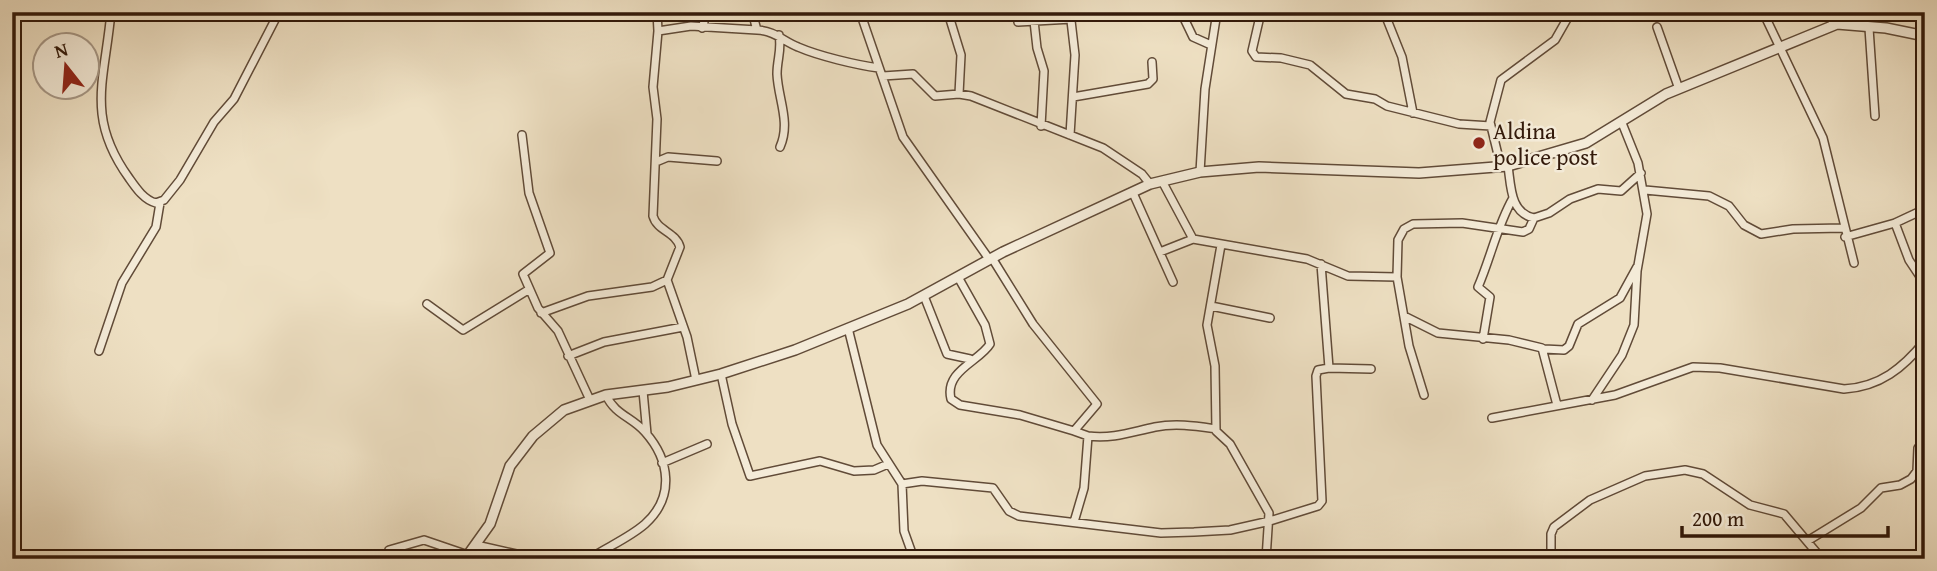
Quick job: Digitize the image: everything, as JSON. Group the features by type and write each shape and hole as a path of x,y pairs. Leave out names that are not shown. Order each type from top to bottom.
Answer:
{"street":[{"path":"111,12 100,104 101,124 114,156 138,190 152,203 160,203"},
{"path":"99,351 122,283 156,227 160,203 180,180 214,122 242,86 279,12"},
{"path":"541,313 588,296 658,286 667,280 680,244 653,220 657,116 653,87 657,12"},
{"path":"702,28 706,12"},
{"path":"751,12 757,30"},
{"path":"860,12 909,148 952,202 1033,324 1097,404 1074,430"},
{"path":"1181,12 1193,37 1211,45"},
{"path":"1200,172 1211,45 1217,12"},
{"path":"1261,12 1252,51 1254,57 1281,58 1310,65 1346,94 1376,99 1387,106 1459,124 1490,126"},
{"path":"1384,12 1402,57 1413,113"},
{"path":"1572,12 1564,29 1549,46 1503,77 1490,126 1513,198 1522,214 1534,218 1549,213 1570,199 1598,189 1621,191 1641,173"},
{"path":"1763,12 1823,138 1845,237 1854,263"},
{"path":"1831,12 1835,25"},
{"path":"388,550 424,540 467,557 490,524 508,471 525,445 559,413 606,396 721,374 848,328 924,296 991,258 1150,184 1200,172 1278,166 1419,173 1504,167 1580,145 1622,123 1658,98 1835,25 1851,12"},
{"path":"1018,22 1071,15 1073,97 1070,135"},
{"path":"949,16 961,55 959,94"},
{"path":"1034,21 1037,48 1044,71 1041,126"},
{"path":"1835,25 1925,36"},
{"path":"658,31 691,26 757,30 779,35 794,46 856,65 881,72 913,74 933,95 959,94 1110,152 1142,174 1150,184"},
{"path":"1657,27 1679,89"},
{"path":"1869,28 1875,116"},
{"path":"779,35 783,50 777,69 785,128 780,147"},
{"path":"783,50 794,46"},
{"path":"1073,97 1150,83 1153,79 1152,62"},
{"path":"1592,400 1608,378 1629,338 1635,316 1638,267 1647,214 1641,173 1622,123"},
{"path":"522,135 529,193 550,253 548,258 524,271 528,290 541,313 556,327 590,400"},
{"path":"656,162 668,158 716,161"},
{"path":"1162,181 1193,239"},
{"path":"1644,190 1709,196 1729,206 1744,225 1761,234 1793,229 1843,228"},
{"path":"1133,193 1173,282"},
{"path":"1483,339 1490,297 1478,287 1492,257 1498,226 1513,198"},
{"path":"1845,237 1895,223 1925,209"},
{"path":"1424,395 1409,346 1397,277 1396,247 1406,227 1462,223 1498,226 1523,232 1529,229 1534,218"},
{"path":"1895,223 1909,260 1925,284"},
{"path":"1160,252 1193,239 1293,255 1348,276 1397,277"},
{"path":"1221,245 1207,325 1215,366 1216,429 1219,437 1230,444 1261,495 1270,521 1266,559"},
{"path":"1321,264 1329,368"},
{"path":"1404,316 1438,333 1509,340 1544,349 1564,350 1569,346 1578,324 1623,295 1638,267"},
{"path":"958,277 990,341 987,349 970,359 950,388 949,397 954,402 969,408 1020,415 1088,436 1117,437 1153,428 1182,425 1216,429"},
{"path":"667,280 683,327 696,380"},
{"path":"427,304 463,330 528,290"},
{"path":"924,296 947,354 970,359"},
{"path":"1211,306 1270,318"},
{"path":"568,356 604,342 683,327"},
{"path":"848,328 877,444 902,484 904,531 914,559"},
{"path":"1492,418 1592,400 1693,367 1720,368 1844,388 1863,388 1898,369 1925,341"},
{"path":"1544,349 1557,405"},
{"path":"902,484 922,481 993,488 1015,515 1161,533 1230,530 1270,521 1318,506 1322,501 1316,371 1329,368 1371,369"},
{"path":"721,374 732,424 750,476 820,461 854,471 874,470 888,464"},
{"path":"589,559 649,519 667,487 668,477 647,434 643,391"},
{"path":"606,396 615,411 647,434"},
{"path":"1074,523 1084,488 1088,436"},
{"path":"1809,540 1861,508 1881,488 1911,480 1917,471 1918,448 1925,440"},
{"path":"662,463 707,444"},
{"path":"1551,559 1554,527 1606,492 1664,471 1685,470 1703,474 1750,505 1784,514 1809,540 1822,559"},
{"path":"476,545 535,558"}],"place":[{"name":"Aldina police post","path":"1479,143"}]}
